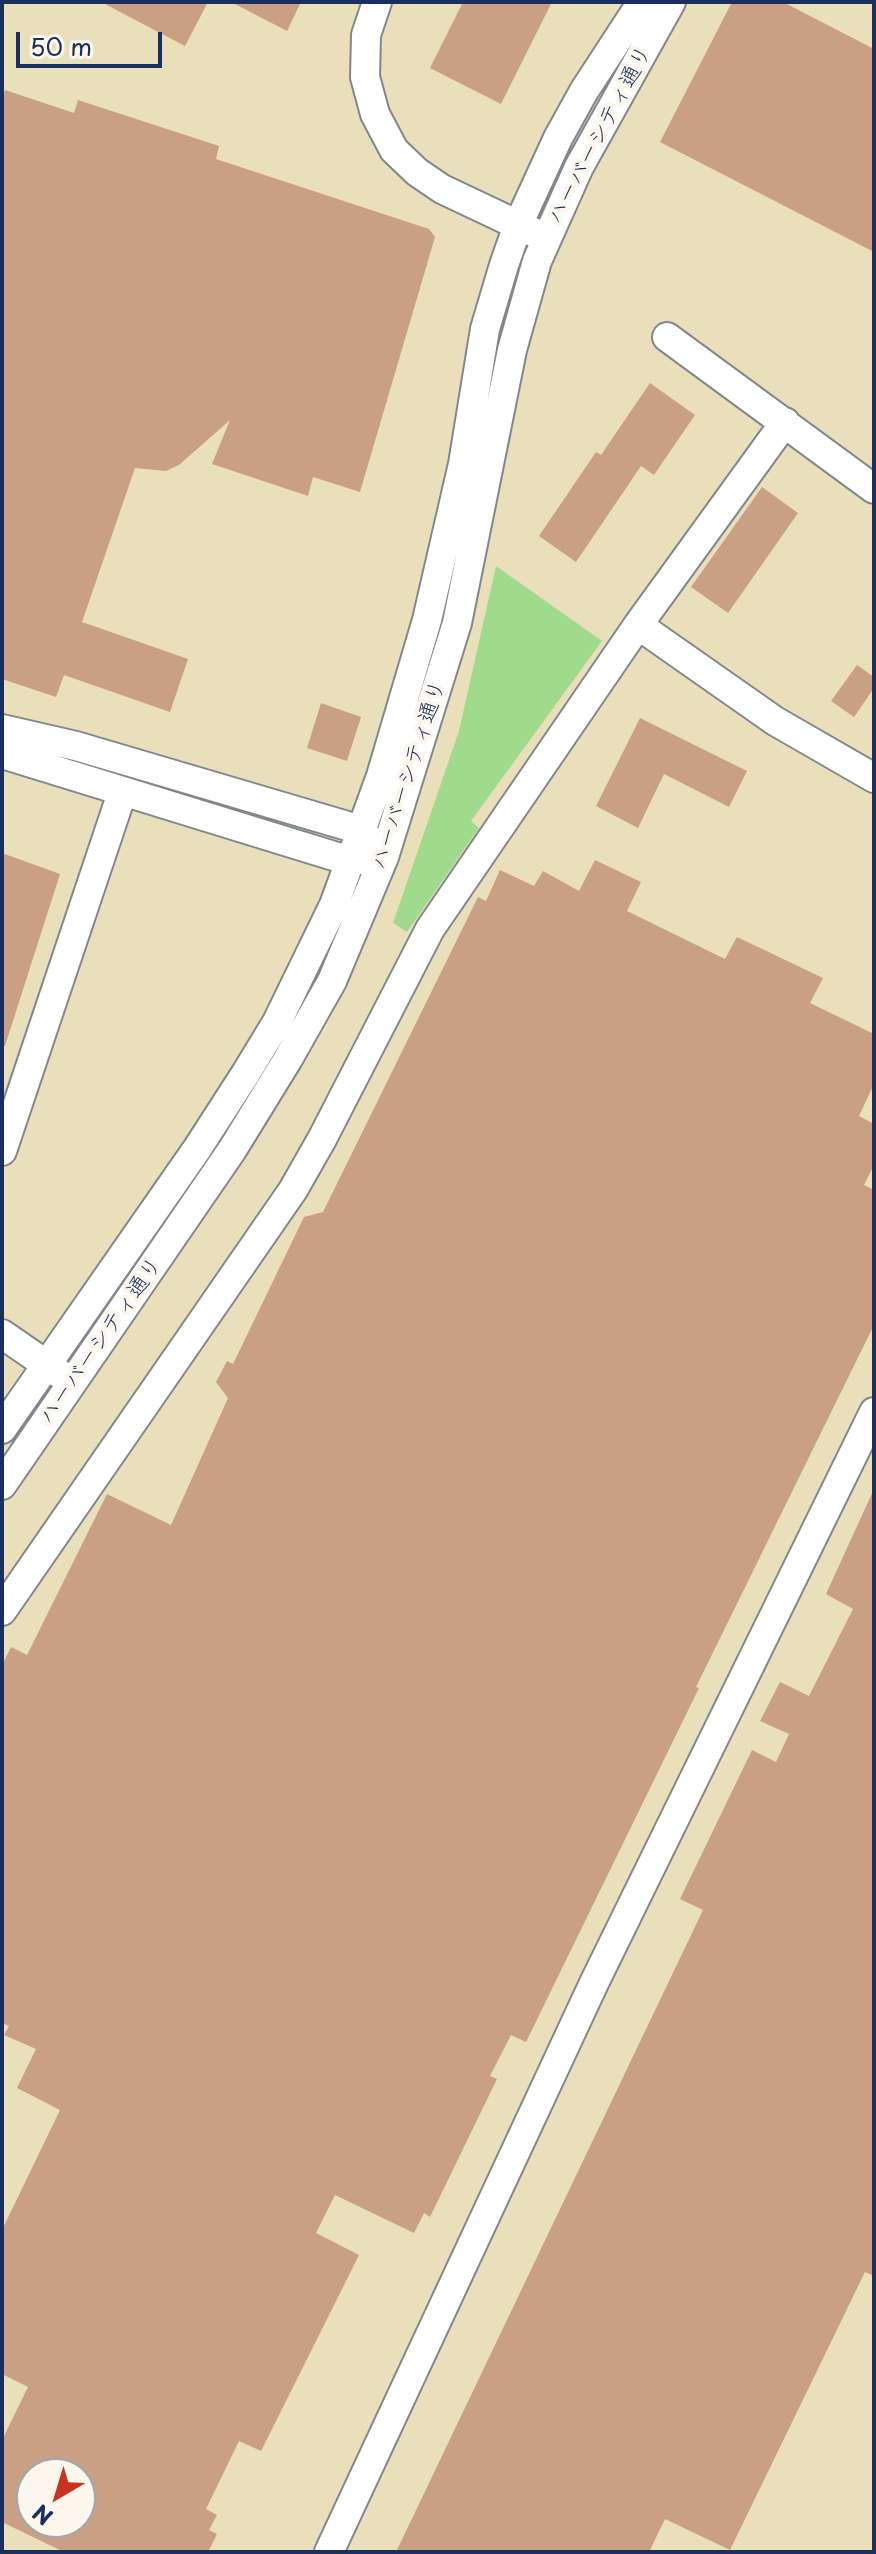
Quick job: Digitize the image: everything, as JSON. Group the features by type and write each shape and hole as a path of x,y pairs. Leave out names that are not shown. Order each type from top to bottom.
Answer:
{"street":[{"path":"377,2 366,35 365,77 375,114 394,150 434,184 546,238"},
{"name":"ハーバーシティ通り","path":"2,1429 197,1149 277,1022 334,905 381,776 427,620 463,464 485,329 518,225 558,138 584,91 642,2"},
{"name":"ハーバーシティ通り","path":"2,1485 71,1381 193,1209 269,1093 332,981 384,857 457,623 512,350 529,285 546,238 579,167 671,2"},
{"path":"667,337 874,489"},
{"path":"2,1611 293,1190 430,929 638,625 785,422"},
{"path":"638,625 775,721 874,778"},
{"path":"2,729 76,746 361,830 384,857"},
{"path":"2,754 350,861 384,857"},
{"path":"2,1151 122,793"},
{"path":"2,1334 71,1381"},
{"path":"329,2552 594,1983 874,1412"}],"green space":[{"path":"496,566 602,641 471,821 479,828 407,932 393,923 459,731"},
{"path":"19,743 316,829 316,832 311,834 100,775"}],"building":[{"path":"101,2 208,2 185,46"},
{"path":"231,2 301,2 287,31"},
{"path":"463,2 552,2 501,104 430,68"},
{"path":"732,2 783,2 874,49 874,252 660,142"},
{"path":"5,90 74,113 78,100 219,146 216,159 429,229 435,237 360,492 313,477 308,496 212,464 230,420 179,465 166,471 135,468 82,622 188,659 170,712 64,675 56,697 2,679 2,99"},
{"path":"650,383 695,415 654,475 641,466 576,562 539,536 596,452 601,455"},
{"path":"762,487 798,513 728,613 691,587"},
{"path":"857,665 874,677 874,688 854,717 831,701"},
{"path":"321,703 361,717 347,761 307,748"},
{"path":"640,718 747,771 729,807 664,774 638,828 596,806"},
{"path":"2,853 60,874 5,1046 2,1046"},
{"path":"595,860 641,882 627,911 725,959 737,937 823,978 810,1003 874,1034 874,1084 859,1116 874,1124 874,1165 864,1185 874,1190 874,1325 526,2042 511,2035 490,2076 497,2079 430,2217 424,2213 414,2233 335,2195 316,2233 359,2255 261,2451 239,2441 206,2509 217,2515 209,2530 217,2534 208,2552 64,2552 35,2538 96,2538 96,2458 16,2458 16,2529 2,2522 2,2440 28,2387 2,2374 2,2230 60,2110 17,2088 36,2049 4,2035 9,2026 2,2023 2,1665 11,1647 27,1655 107,1494 171,1525 228,1398 216,1382 227,1361 233,1364 304,1217 323,1212 478,897 486,901 500,870 534,886 543,871 579,891"},
{"path":"874,1489 874,2276 865,2272 730,2550 665,2519 649,2552 396,2552 703,1910 680,1899 752,1750 776,1762 789,1734 760,1721 780,1682 809,1696 853,1609 826,1594"}]}
